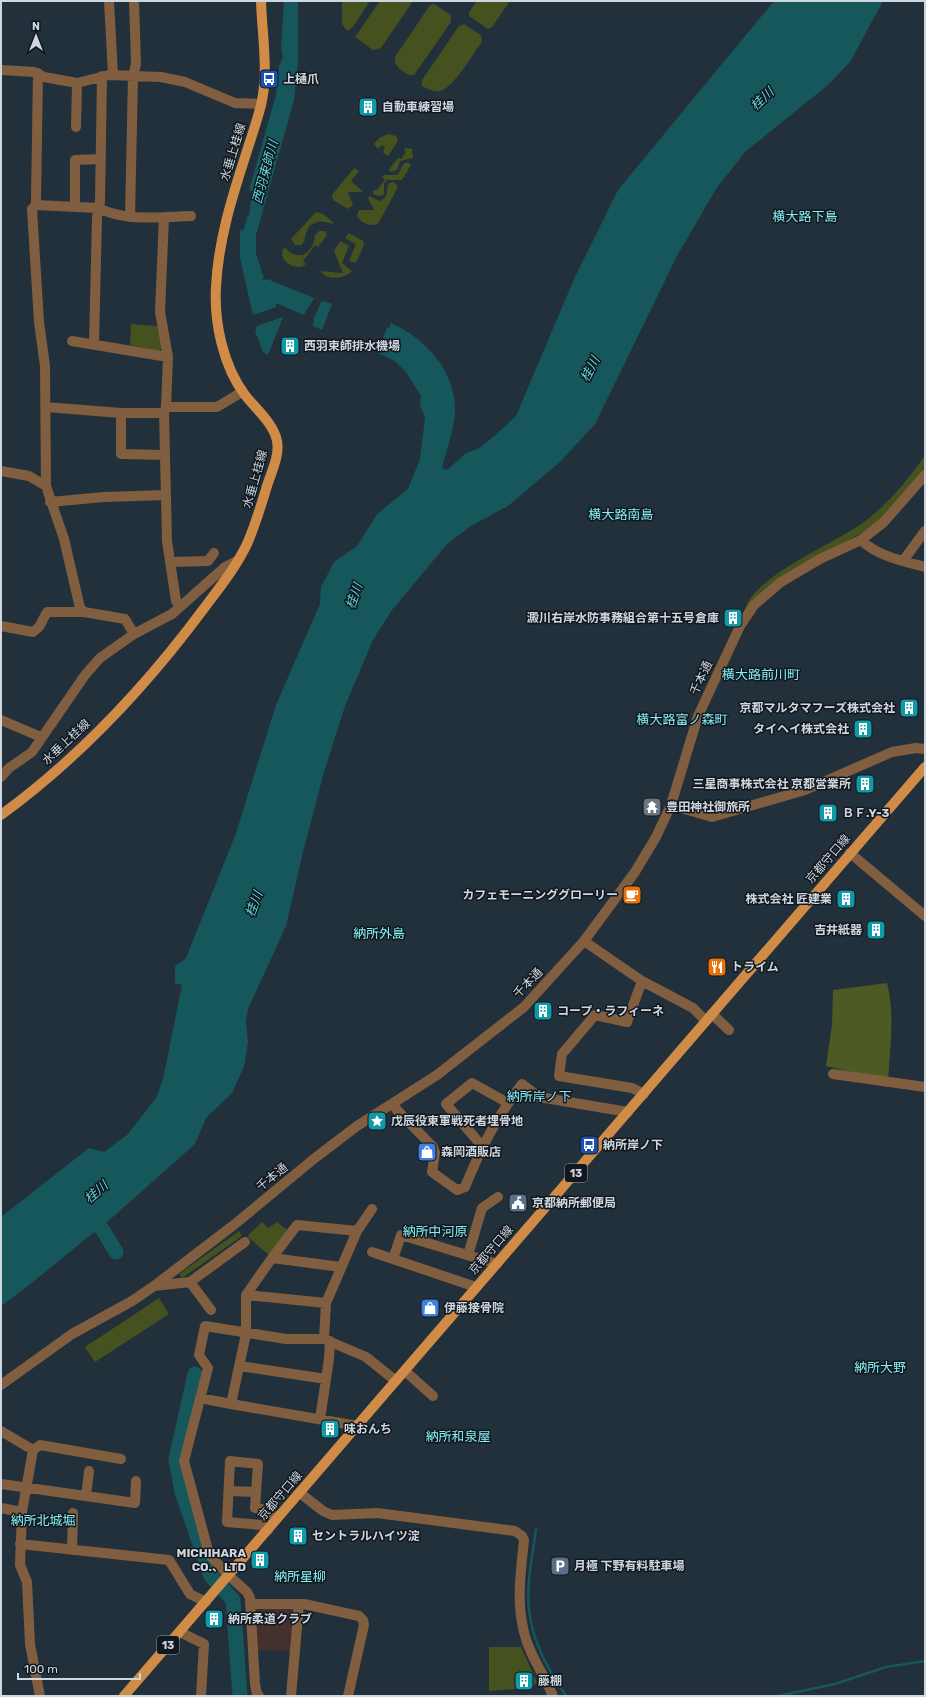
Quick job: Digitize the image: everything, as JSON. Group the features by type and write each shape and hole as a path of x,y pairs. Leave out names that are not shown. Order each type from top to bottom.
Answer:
{"main road":[{"name":"水垂上桂線","path":"1,815 61,765 116,712 180,642 247,545 258,515 275,461 277,440 273,432 242,392 229,366 220,337 216,309 216,287 222,243 240,174 261,104 264,74 261,1"},
{"name":"京都守口線","path":"124,1696 925,767"}],"street":[{"path":"94,344 98,208 107,76 109,1"},
{"path":"130,217 133,76 136,64 134,1"},
{"path":"1,70 19,70 38,73 44,77 77,83 107,76 161,77 185,82 235,103 261,104"},
{"path":"38,73 36,205 32,209 39,322 45,366 46,486 50,502 64,539 80,608 84,612"},
{"path":"76,127 77,83"},
{"path":"75,206 75,160 101,159"},
{"path":"36,205 98,208 107,212 130,217 191,216"},
{"path":"164,217 160,312 168,357 164,455 167,541 176,601 181,606"},
{"path":"72,341 168,357"},
{"path":"46,407 121,413 217,407 242,392"},
{"path":"121,413 121,454 164,455"},
{"path":"1,471 29,476 46,486"},
{"name":"千本通","path":"1,1385 72,1334 132,1301 154,1286 235,1224 357,1126 395,1104 437,1075 524,1007 584,941 635,872 656,837 671,805 698,716 740,626 754,604 781,582 820,559 861,540 884,522 925,475"},
{"path":"50,502 104,497 166,495"},
{"path":"903,561 925,532"},
{"path":"861,540 869,548 903,561 925,567"},
{"path":"170,562 208,561 214,553"},
{"path":"1,777 9,768 32,752 93,665 100,658 134,634 172,614 225,568 237,561"},
{"path":"1,626 33,632 40,627 47,612 84,612 126,619 134,634"},
{"path":"1,720 42,737"},
{"path":"671,805 712,817 805,790 892,752 916,748 925,749"},
{"path":"850,853 925,916"},
{"path":"584,941 642,981 709,1017 729,1030"},
{"path":"642,981 627,1022 595,1015 562,1054 559,1076 632,1088 644,1094"},
{"path":"833,1074 925,1087"},
{"path":"482,1146 446,1104 472,1083 508,1103"},
{"path":"395,1104 396,1109 433,1147 435,1154 432,1172 457,1190 465,1187 482,1146 508,1103 522,1084 539,1097 628,1112"},
{"path":"468,1255 482,1208 498,1197"},
{"path":"320,1419 329,1359 326,1303 357,1231 372,1209"},
{"path":"231,1404 246,1334 246,1296 272,1258 298,1225 357,1231"},
{"path":"393,1259 401,1234 497,1264"},
{"path":"154,1286 190,1282 245,1242"},
{"path":"372,1252 476,1287"},
{"path":"272,1258 341,1267"},
{"path":"190,1282 211,1310"},
{"path":"246,1296 326,1303"},
{"path":"259,1696 257,1694 255,1684 250,1604 247,1592 227,1577 209,1554 184,1461 208,1368 199,1355 205,1326 286,1340 327,1340 366,1357 396,1381"},
{"path":"240,1366 326,1379"},
{"path":"404,1371 433,1396"},
{"path":"200,1398 358,1426"},
{"path":"1,1430 33,1450"},
{"path":"40,1696 30,1644 27,1582 20,1565 22,1512 33,1450 40,1445 121,1459"},
{"path":"268,1530 261,1525 227,1522 230,1461 258,1464 255,1508 266,1510 277,1518"},
{"path":"86,1496 90,1471"},
{"path":"1,1484 26,1489 135,1503 136,1481"},
{"path":"229,1491 256,1492"},
{"path":"300,1493 323,1511 332,1515 377,1513 515,1531 522,1536 524,1540 519,1589 520,1612 524,1633 534,1660 553,1696"},
{"path":"1,1508 22,1512"},
{"path":"72,1550 73,1513"},
{"path":"20,1544 169,1560 190,1594 210,1598"},
{"path":"250,1604 299,1604 359,1616 363,1620 364,1625 348,1696"},
{"path":"291,1696 299,1604"},
{"path":"180,1632 204,1644 201,1696"}],"shaded area":[{"path":"342,1 370,1 353,27 347,31 342,24"},
{"path":"380,1 413,1 381,48 373,50 355,37"},
{"path":"477,1 510,1 492,27 488,29 469,16 469,12"},
{"path":"434,4 451,15 451,22 414,75 409,75 397,66 395,63 395,57 430,5"},
{"path":"464,24 481,35 482,42 463,70 451,84 440,91 422,86 422,80 459,26"},
{"path":"388,134 396,136 398,141 388,156 383,153 385,147 382,145 378,149 374,144 379,138"},
{"path":"405,148 412,149 413,158 400,161 397,170 390,172 389,169 398,158 401,159 406,152 404,150"},
{"path":"407,162 411,165 402,180 387,180 384,184 384,195 377,196 373,194 373,190 377,190 385,180 382,177 384,175 397,175 403,164"},
{"path":"354,168 359,171 351,181 363,192 348,192 353,205 348,209 333,200 332,195"},
{"path":"394,182 398,187 378,224 369,225 361,221 357,216 359,210 374,210 368,198 370,196 379,201 382,200 386,196 389,183"},
{"path":"316,212 323,214 334,223 318,222 311,225 306,233 303,243 301,245 295,245 291,239"},
{"path":"319,231 325,231 327,235 318,247 315,245 303,261 306,264 298,267 286,262 282,254 283,249 285,248 296,255 305,254 312,247 315,235"},
{"path":"349,233 363,241 364,245 356,263 349,261 356,244 345,238"},
{"path":"340,241 349,246 342,263 352,271 345,276 332,278 320,271 343,273 334,251"},
{"path":"131,324 159,326 163,348 159,351 130,345"},
{"path":"925,455 925,469 919,479 880,522 780,580 745,613 749,600 761,587 777,574 856,528 884,505 899,489"},
{"path":"887,983 891,1007 891,1043 888,1080 826,1066 832,1025 833,990"},
{"path":"262,1222 268,1228 277,1222 289,1231 269,1255 248,1237 249,1234"},
{"path":"239,1231 242,1236 182,1278 179,1274"},
{"path":"159,1298 169,1314 95,1362 85,1347"},
{"path":"252,1608 294,1609 291,1651 253,1650"},
{"path":"489,1647 521,1647 537,1682 532,1688 489,1691"}],"water":[{"name":"西羽束師川","path":"284,1 298,1 298,63 294,100 256,235 256,254 264,278 261,281 267,279 314,298 304,315 276,303 276,307 253,315 240,258 240,231 244,229 247,217 249,216 252,191 249,190 276,95 279,66 283,57 281,48"},
{"name":"桂川","path":"774,1 883,1 850,62 828,85 745,152 716,189 677,256 595,424 561,461 508,506 471,526 447,544 392,610 373,640 345,706 324,772 302,856 286,926 248,1009 246,1022 248,1042 244,1067 232,1093 206,1118 195,1144 114,1216 1,1306 1,1217 89,1148 104,1152 127,1135 156,1098 163,1079 182,985 175,983 175,966 186,958 235,836 276,705 320,604 321,587 334,562 357,546 378,513 408,489 420,459 425,417 420,406 421,396 406,372 395,361 378,353 387,327 389,328 391,323 404,329 415,337 436,358 450,382 454,396 455,417 442,468 447,470 466,453 478,449 516,416 574,279 618,190"},
{"path":"324,301 332,304 322,330 313,326 314,318 321,302"},
{"path":"283,317 268,355 263,352 255,331 257,326"}],"waterway":[{"path":"82,1220 101,1227 116,1252"},
{"path":"195,1374 176,1459 182,1492 211,1576 233,1600 240,1696"},
{"path":"536,1529 528,1589 531,1621 537,1644 542,1655 566,1696"},
{"path":"778,1696 835,1684 886,1667 925,1661"}],"place":[{"name":"上樋爪","path":"269,79"},
{"name":"自動車練習場","path":"368,107"},
{"name":"西羽束師排水機場","path":"290,346"},
{"name":"澱川右岸水防事務組合第十五号倉庫","path":"733,618"},
{"name":"京都マルタマフーズ株式会社","path":"909,708"},
{"name":"タイヘイ株式会社","path":"863,729"},
{"name":"三星商事株式会社 京都営業所","path":"865,784"},
{"name":"豊田神社御旅所","path":"652,807"},
{"name":"ＢＦ.Y-3","path":"828,813"},
{"name":"カフェモーニンググローリー","path":"632,895"},
{"name":"株式会社 匠建業","path":"846,899"},
{"name":"吉井紙器","path":"876,930"},
{"name":"トライム","path":"717,967"},
{"name":"コープ・ラフィーネ","path":"543,1011"},
{"name":"戊辰役東軍戦死者埋骨地","path":"377,1121"},
{"name":"納所岸ノ下","path":"589,1145"},
{"name":"森岡酒販店","path":"427,1152"},
{"name":"京都納所郵便局","path":"518,1203"},
{"name":"伊藤接骨院","path":"430,1308"},
{"name":"味おんち","path":"330,1429"},
{"name":"セントラルハイツ淀","path":"298,1536"},
{"name":"MICHIHARA CO.、LTD","path":"260,1560"},
{"name":"月極 下野有料駐車場","path":"560,1566"},
{"name":"納所柔道クラブ","path":"214,1619"},
{"name":"藤棚","path":"524,1681"}],"district":[{"name":"横大路下島","path":"805,216"},
{"name":"横大路南島","path":"621,514"},
{"name":"横大路前川町","path":"761,674"},
{"name":"横大路富ノ森町","path":"682,719"},
{"name":"納所外島","path":"379,933"},
{"name":"納所岸ノ下","path":"539,1096"},
{"name":"納所中河原","path":"435,1231"},
{"name":"納所大野","path":"880,1367"},
{"name":"納所和泉屋","path":"458,1436"},
{"name":"納所北城堀","path":"43,1520"},
{"name":"納所星柳","path":"300,1576"}]}
